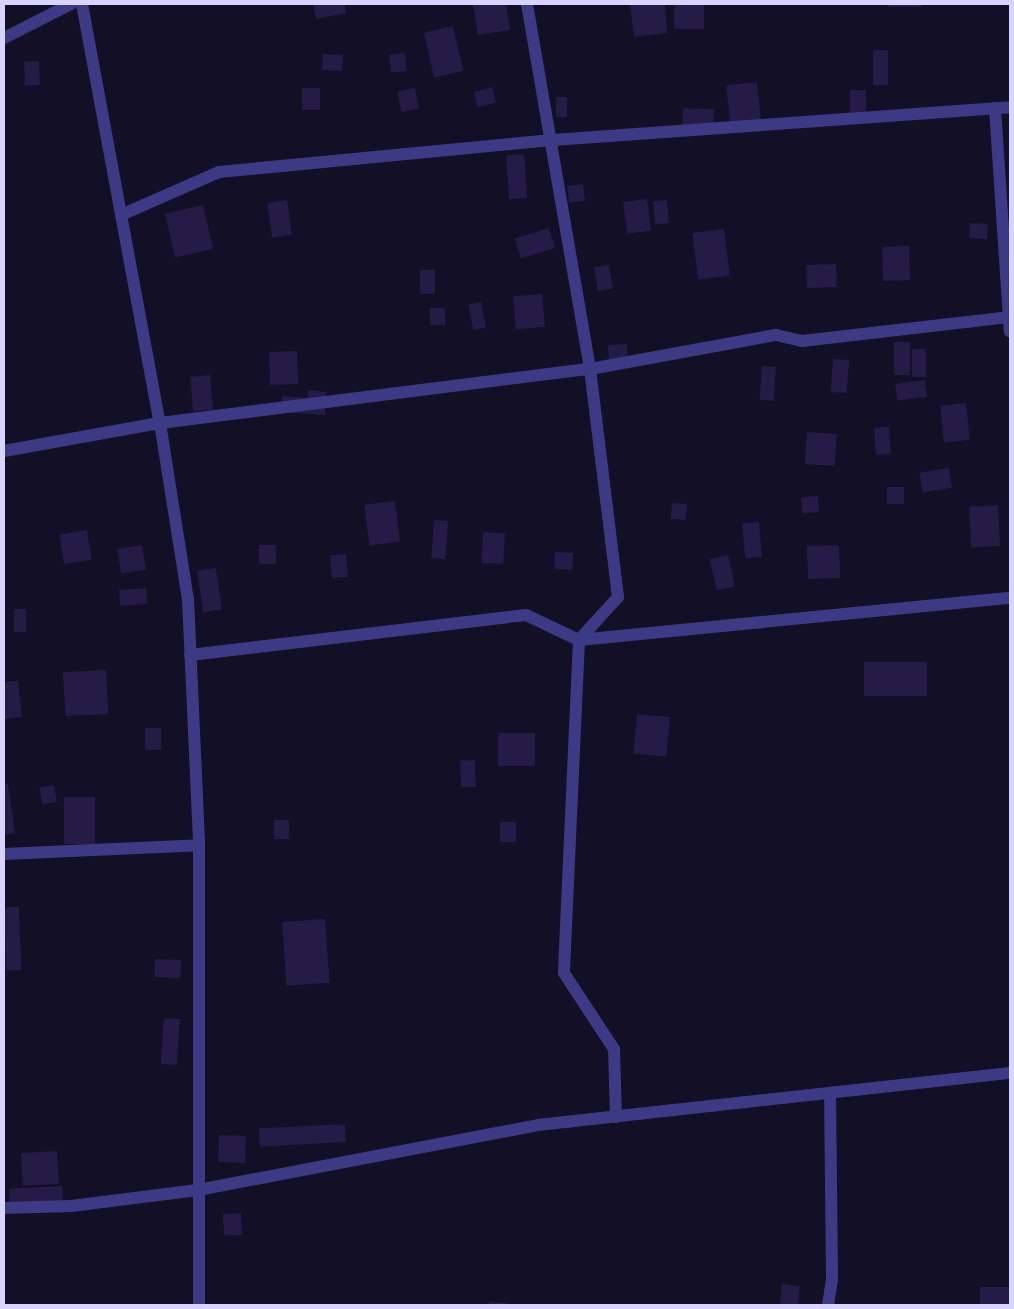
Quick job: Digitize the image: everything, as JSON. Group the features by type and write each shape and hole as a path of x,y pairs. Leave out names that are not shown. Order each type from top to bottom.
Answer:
{"street":[{"path":"4,38 71,4"},
{"path":"82,4 160,423 188,599 199,845 199,1305"},
{"path":"527,4 553,140 590,369 618,597 580,640 564,973 614,1049 616,1117"},
{"path":"122,216 219,172 553,140 1010,107"},
{"path":"996,108 1010,331"},
{"path":"4,451 160,423 590,369 776,335 802,340 1009,317"},
{"path":"190,655 526,615 580,640 1010,598"},
{"path":"4,854 199,845"},
{"path":"4,1208 71,1206 198,1190 538,1125 1010,1073"},
{"path":"828,1305 832,1278 830,1093"}],"building":[{"path":"313,4 345,4 346,13 316,19"},
{"path":"473,4 506,4 510,30 478,35"},
{"path":"630,4 665,4 667,33 634,37"},
{"path":"674,4 704,4 704,29 674,29"},
{"path":"888,4 922,4 922,7 888,7"},
{"path":"453,26 463,71 434,78 424,33"},
{"path":"873,50 888,50 888,85 873,85"},
{"path":"405,53 407,71 391,73 389,55"},
{"path":"323,54 343,55 342,71 322,70"},
{"path":"39,61 40,85 25,86 24,62"},
{"path":"757,82 762,129 731,132 726,85"},
{"path":"492,87 496,102 478,107 474,92"},
{"path":"302,88 320,88 320,110 302,110"},
{"path":"415,88 419,109 401,112 397,91"},
{"path":"850,90 866,90 866,124 850,124"},
{"path":"556,97 567,97 567,117 556,117"},
{"path":"683,108 714,109 713,134 682,133"},
{"path":"524,154 527,198 509,199 506,155"},
{"path":"583,184 585,201 569,203 567,186"},
{"path":"647,199 651,231 627,234 623,202"},
{"path":"287,200 292,235 272,237 267,203"},
{"path":"667,200 669,223 655,224 653,201"},
{"path":"203,205 213,249 175,258 165,214"},
{"path":"970,223 988,224 987,239 969,238"},
{"path":"549,228 555,248 521,259 515,239"},
{"path":"724,229 730,276 698,280 692,233"},
{"path":"909,246 910,280 883,281 882,247"},
{"path":"836,264 837,287 807,288 806,265"},
{"path":"609,265 613,289 598,291 594,267"},
{"path":"420,270 435,270 435,294 420,294"},
{"path":"542,294 545,327 516,329 513,297"},
{"path":"481,302 486,328 473,330 468,304"},
{"path":"430,308 445,308 445,325 430,325"},
{"path":"894,342 910,342 910,375 894,375"},
{"path":"627,344 628,361 609,362 608,345"},
{"path":"912,349 926,349 926,377 912,377"},
{"path":"297,351 298,384 270,385 269,352"},
{"path":"833,359 849,360 847,393 831,392"},
{"path":"762,366 776,367 774,401 760,400"},
{"path":"210,375 213,410 193,412 190,377"},
{"path":"925,380 927,397 897,401 895,384"},
{"path":"308,390 326,392 325,415 281,412 282,396 308,398"},
{"path":"966,403 970,440 944,443 940,406"},
{"path":"889,427 891,454 876,455 874,428"},
{"path":"807,432 837,434 835,466 805,464"},
{"path":"949,468 952,488 922,492 919,473"},
{"path":"887,487 904,487 904,504 887,504"},
{"path":"818,496 819,512 802,513 801,497"},
{"path":"395,501 400,542 369,545 364,505"},
{"path":"672,503 687,504 686,520 671,519"},
{"path":"998,505 1000,546 971,547 969,507"},
{"path":"434,520 448,521 445,559 431,558"},
{"path":"759,522 762,557 745,558 742,523"},
{"path":"87,530 92,560 64,564 59,534"},
{"path":"483,532 505,533 503,564 481,563"},
{"path":"142,545 146,570 121,574 117,549"},
{"path":"259,545 276,545 276,564 259,564"},
{"path":"839,545 840,578 808,579 807,546"},
{"path":"555,552 573,553 572,570 554,569"},
{"path":"346,554 348,577 332,578 330,555"},
{"path":"728,555 735,586 717,590 709,559"},
{"path":"216,568 222,610 203,612 197,571"},
{"path":"146,588 147,604 120,606 119,590"},
{"path":"14,609 26,609 26,632 14,632"},
{"path":"864,662 927,662 927,696 864,696"},
{"path":"106,670 108,714 65,716 63,672"},
{"path":"18,681 22,717 4,719 4,682"},
{"path":"637,714 670,717 666,757 634,754"},
{"path":"145,728 161,728 161,750 145,750"},
{"path":"498,733 535,733 535,766 498,766"},
{"path":"475,760 476,787 461,788 460,761"},
{"path":"8,784 15,833 4,835 4,785"},
{"path":"54,785 57,802 42,804 39,788"},
{"path":"64,797 95,797 95,844 64,844"},
{"path":"274,820 289,820 289,839 274,839"},
{"path":"500,822 516,822 516,842 500,842"},
{"path":"19,907 21,970 6,970 4,908"},
{"path":"325,919 329,983 287,986 282,922"},
{"path":"155,959 181,960 180,978 154,977"},
{"path":"164,1018 180,1019 177,1065 161,1064"},
{"path":"345,1124 346,1142 260,1146 259,1129"},
{"path":"219,1135 246,1136 245,1163 218,1162"},
{"path":"57,1151 59,1184 23,1186 21,1153"},
{"path":"62,1186 63,1203 10,1206 9,1189"},
{"path":"241,1213 242,1235 224,1236 223,1214"},
{"path":"782,1284 800,1286 798,1305 780,1305"},
{"path":"980,1287 1010,1287 1010,1305 980,1305"},
{"path":"489,1302 507,1303 507,1305 489,1305"}]}
